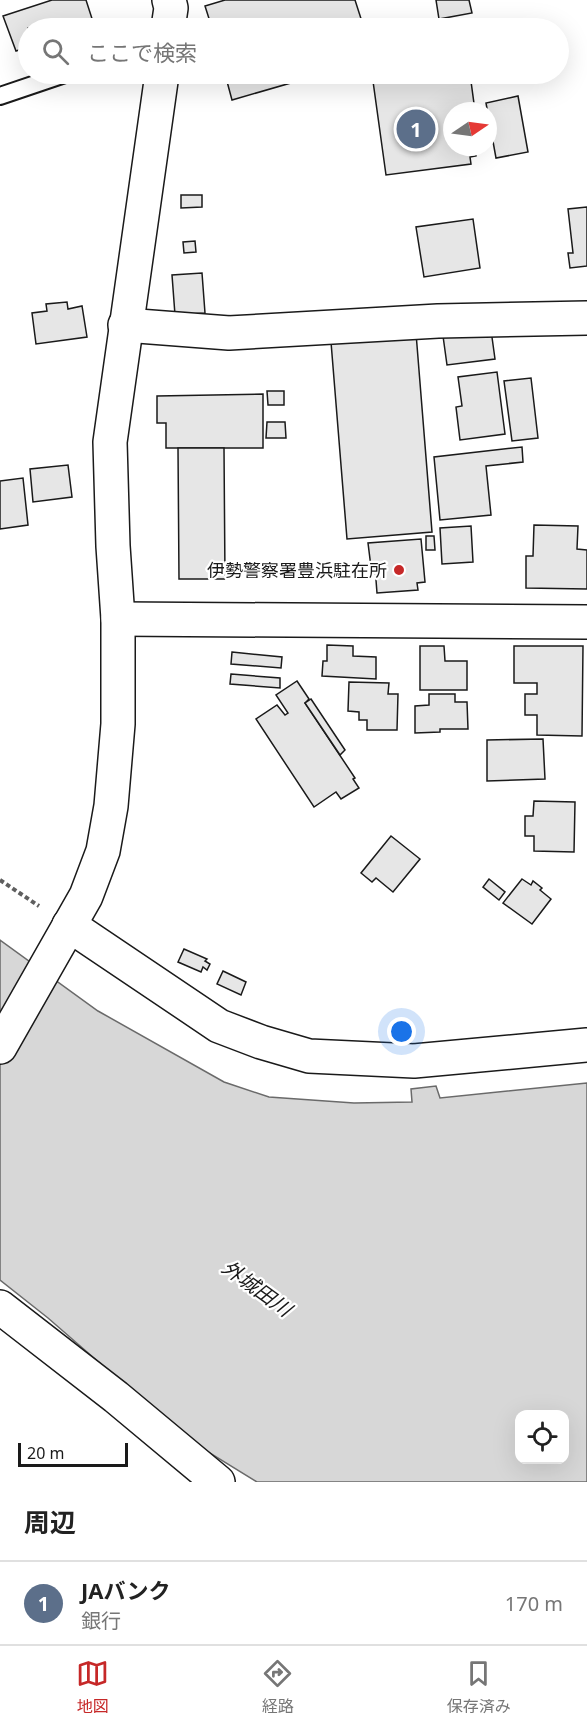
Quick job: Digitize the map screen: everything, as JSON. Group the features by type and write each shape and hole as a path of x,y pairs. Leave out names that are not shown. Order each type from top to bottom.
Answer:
{"street":[{"path":"169,0 170,18"},
{"path":"0,1047 86,896 103,851 111,806 118,724 118,619 110,442 161,84"},
{"path":"125,325 229,333 438,321 587,318"},
{"path":"118,619 587,622"},
{"path":"66,931 219,1026 261,1042 309,1056 414,1060 587,1045"},
{"path":"0,1307 116,1397 218,1482"}],"lane":[{"path":"0,96 35,84"}],"path":[{"path":"0,880 66,931"}],"water":[{"name":"外城田川","path":"0,940 98,1011 224,1082 269,1097 354,1103 412,1102 411,1089 436,1086 440,1098 587,1083 587,1482 257,1482 187,1439 48,1318 0,1280"}],"building":[{"path":"52,0 86,0 92,18 18,18 18,50 16,51 3,16"},
{"path":"225,0 355,0 361,18 209,18 205,6"},
{"path":"436,0 469,0 472,13 439,18"},
{"path":"228,84 287,84 232,100"},
{"path":"373,84 471,84 474,102 443,102 443,156 476,156 470,157 471,164 386,175"},
{"path":"518,96 528,152 496,158 497,102 491,102"},
{"path":"181,195 202,195 202,207 181,208"},
{"path":"587,207 587,266 570,268 568,253 573,253 568,209"},
{"path":"473,219 480,268 424,277 416,227"},
{"path":"195,241 196,252 184,253 183,242"},
{"path":"202,273 205,313 175,315 172,275"},
{"path":"67,302 68,309 82,306 87,337 36,344 32,313 47,311 46,304"},
{"path":"491,330 495,359 447,365 443,336"},
{"path":"416,333 432,532 347,539 331,342"},
{"path":"497,372 505,434 460,440 456,407 462,406 458,377"},
{"path":"531,378 538,438 512,441 504,381"},
{"path":"267,391 284,391 284,405 268,405"},
{"path":"263,394 263,448 166,448 166,423 157,423 157,396"},
{"path":"267,422 285,422 286,438 266,438"},
{"path":"522,447 523,462 486,466 491,515 440,520 434,457"},
{"path":"178,448 224,448 225,579 179,579"},
{"path":"68,465 72,497 33,502 30,469"},
{"path":"23,478 28,525 0,529 0,481"},
{"path":"534,525 578,526 577,549 587,550 587,589 526,588 526,556 533,556"},
{"path":"471,526 473,562 442,564 440,528"},
{"path":"426,536 434,536 435,550 426,550"},
{"path":"421,539 425,582 417,583 418,590 377,593 375,567 371,567 368,543"},
{"path":"327,645 353,646 353,656 376,657 376,679 322,676 323,661 327,661"},
{"path":"420,646 444,646 445,661 467,661 467,690 420,690"},
{"path":"514,646 583,646 582,736 537,735 537,715 525,715 525,694 537,694 537,683 514,683"},
{"path":"232,652 282,657 281,668 231,664"},
{"path":"231,674 280,678 280,688 230,684"},
{"path":"297,681 309,699 305,703 355,778 353,779 359,788 341,799 336,792 314,807 256,719 277,705 285,715 288,713 276,695"},
{"path":"349,682 389,683 388,694 398,694 397,730 367,730 367,720 359,720 359,712 348,711"},
{"path":"429,694 455,694 455,702 467,702 468,729 440,729 440,732 415,733 415,706 429,705"},
{"path":"311,699 345,750 340,755 305,703"},
{"path":"543,739 545,779 487,781 487,740"},
{"path":"534,801 575,802 574,852 534,851 534,836 525,836 525,816 533,816"},
{"path":"391,836 420,859 393,892 376,878 372,882 361,873"},
{"path":"489,879 505,892 499,900 483,887"},
{"path":"522,879 531,885 533,881 551,899 532,924 503,903"},
{"path":"184,949 207,959 205,961 210,964 207,970 203,967 201,972 178,962"},
{"path":"223,971 246,982 241,995 217,984"}],"place":[{"name":"JAバンク","path":"416,129"},
{"name":"伊勢警察署豊浜駐在所","path":"399,570"}]}
